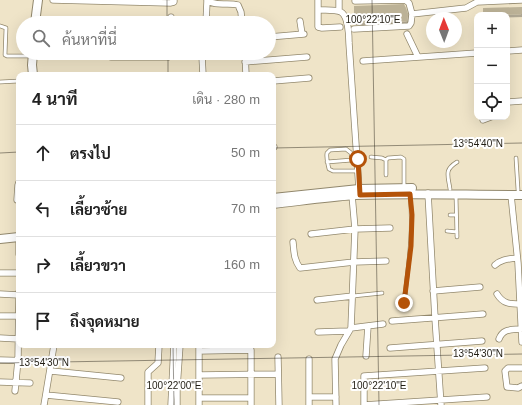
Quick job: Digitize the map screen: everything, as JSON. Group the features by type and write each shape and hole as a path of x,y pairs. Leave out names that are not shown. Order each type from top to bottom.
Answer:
{"street":[{"path":"36,16 38,0"},
{"path":"53,0 170,3 174,2 174,0"},
{"path":"240,0 241,16"},
{"path":"318,0 318,27 340,27"},
{"path":"339,0 339,11"},
{"path":"354,29 409,26 411,23 412,14 409,1 406,0 355,1"},
{"path":"412,14 466,8 471,2 522,0"},
{"path":"206,16 207,1 212,4 234,4 238,5 240,8"},
{"path":"318,10 339,11 343,13 347,24 350,43 355,159 358,171 350,330 335,359 336,405"},
{"path":"276,36 303,34 300,21"},
{"path":"407,34 418,57"},
{"path":"510,51 522,50"},
{"path":"363,61 474,53"},
{"path":"276,59 306,57"},
{"path":"33,60 33,72"},
{"path":"202,60 203,72"},
{"path":"246,72 245,62 269,60"},
{"path":"276,81 309,78"},
{"path":"510,102 522,101"},
{"path":"407,191 428,193 453,191"},
{"path":"276,204 356,192"},
{"path":"276,198 356,192 518,192 517,258 521,304 522,342"},
{"path":"428,193 441,402"},
{"path":"311,234 354,229 390,228"},
{"path":"0,234 16,232"},
{"path":"0,239 16,237"},
{"path":"292,242 294,257 300,268 386,260"},
{"path":"495,265 504,259 517,258"},
{"path":"0,273 16,273"},
{"path":"433,291 480,287"},
{"path":"0,294 16,293"},
{"path":"497,294 504,302 508,304 521,304"},
{"path":"317,300 352,296"},
{"path":"392,321 482,314"},
{"path":"0,316 16,316"},
{"path":"318,332 350,330 383,324"},
{"path":"366,356 368,326"},
{"path":"499,338 501,333 505,331 521,329"},
{"path":"0,338 16,339"},
{"path":"390,348 482,341"},
{"path":"16,391 19,348"},
{"path":"44,405 51,371 54,348"},
{"path":"148,405 148,372 158,363 159,348"},
{"path":"175,348 177,405"},
{"path":"171,405 176,355 179,348"},
{"path":"199,405 199,348 251,350 251,405"},
{"path":"278,357 279,405"},
{"path":"309,359 309,405"},
{"path":"0,360 36,360"},
{"path":"485,368 364,376 364,405 441,402 487,397"},
{"path":"522,368 508,368 505,371 507,387 518,388 522,386"},
{"path":"51,371 121,378"},
{"path":"199,374 278,374"},
{"path":"0,382 30,383"},
{"path":"46,395 118,402"},
{"path":"309,397 336,397"},
{"path":"199,398 251,398"}],"lane":[{"path":"0,26 6,28 5,55 16,56"},
{"path":"0,82 16,82"},
{"path":"327,162 355,159 346,149 330,150 327,153 327,162 331,170 358,171"},
{"path":"371,157 386,160 388,158 400,157 404,159 407,191 412,215 411,246 404,303"},
{"path":"516,158 518,192"},
{"path":"386,160 386,175"},
{"path":"457,162 449,167 448,171 453,191 457,237"},
{"path":"450,215 456,215"},
{"path":"447,231 456,232"},
{"path":"352,296 382,293"}],"building":[{"path":"404,4 408,14 407,21 354,23 354,6"},
{"path":"522,7 522,14 510,14 510,12 483,12 483,8"}],"route":[{"path":"358,159 360,195 410,194 412,215 411,246 404,303"}]}
